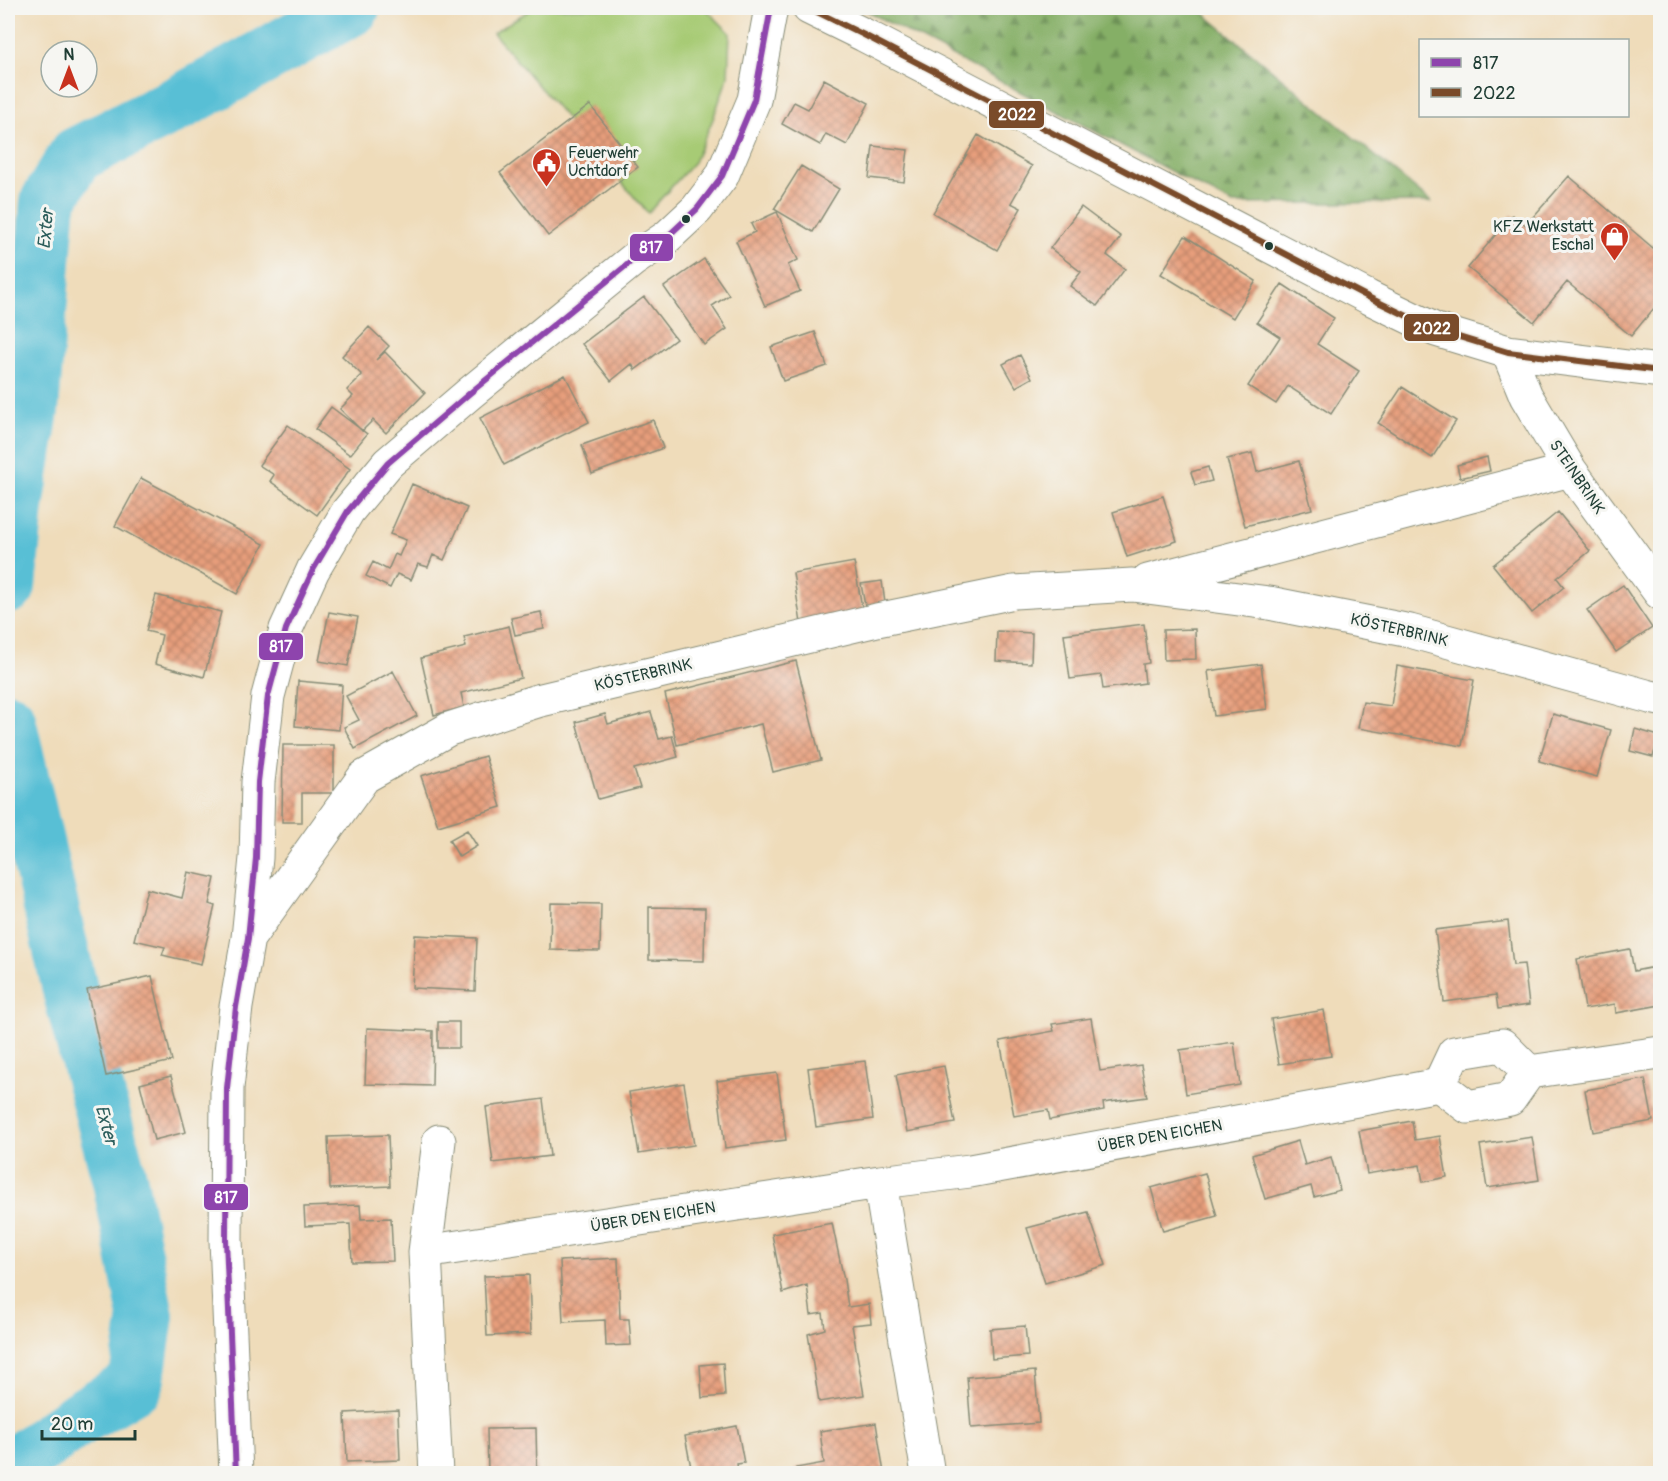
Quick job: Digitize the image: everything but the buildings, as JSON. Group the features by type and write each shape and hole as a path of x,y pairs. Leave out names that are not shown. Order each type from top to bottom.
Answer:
{"street":[{"path":"236,1473 226,1240 227,1088 236,1007 248,939 256,858 258,782 268,696 286,629 313,570 348,511 388,463 633,260 667,237 696,209 722,176 754,100 771,8"},
{"path":"809,8 1436,330 1508,352 1660,371"},
{"name":"STEINBRINK","path":"1508,352 1526,396 1570,470 1660,593"},
{"name":"KÖSTERBRINK","path":"1132,585 1570,470"},
{"name":"KÖSTERBRINK","path":"248,939 364,777 449,729 537,701 877,620 1014,592 1132,585 1269,603 1410,631 1660,699"},
{"path":"1529,1072 1502,1044 1454,1053 1439,1085 1468,1107 1510,1099 1529,1072 1660,1053"},
{"name":"ÜBER DEN EICHEN","path":"426,1252 880,1182 970,1171 1439,1085"},
{"path":"436,1473 426,1252 440,1141"},
{"path":"880,1182 928,1473"}],"green space":[{"path":"533,8 705,8 730,33 728,76 713,119 694,162 648,213 493,33"},
{"path":"861,8 1197,8 1431,202 1233,204"}],"waterway":[{"name":"Exter","path":"8,586 16,507 31,410 48,201 76,155 181,102 352,8"},
{"name":"Exter","path":"8,720 72,998 120,1181 146,1316 136,1384 81,1417 8,1469"}],"transit line":[{"name":"817","path":"236,1474 226,1240 227,1088 236,1007 248,938 256,858 258,782 268,696 286,629 313,570 348,511 388,463 633,260 667,237 697,209 722,176 754,100 771,8"},
{"name":"2022","path":"809,8 1436,330 1508,352 1660,371"}],"place":[{"name":"Feuerwehr Uchtdorf","path":"547,188"},
{"name":"KFZ Werkstatt Eschal","path":"1615,262"}]}
